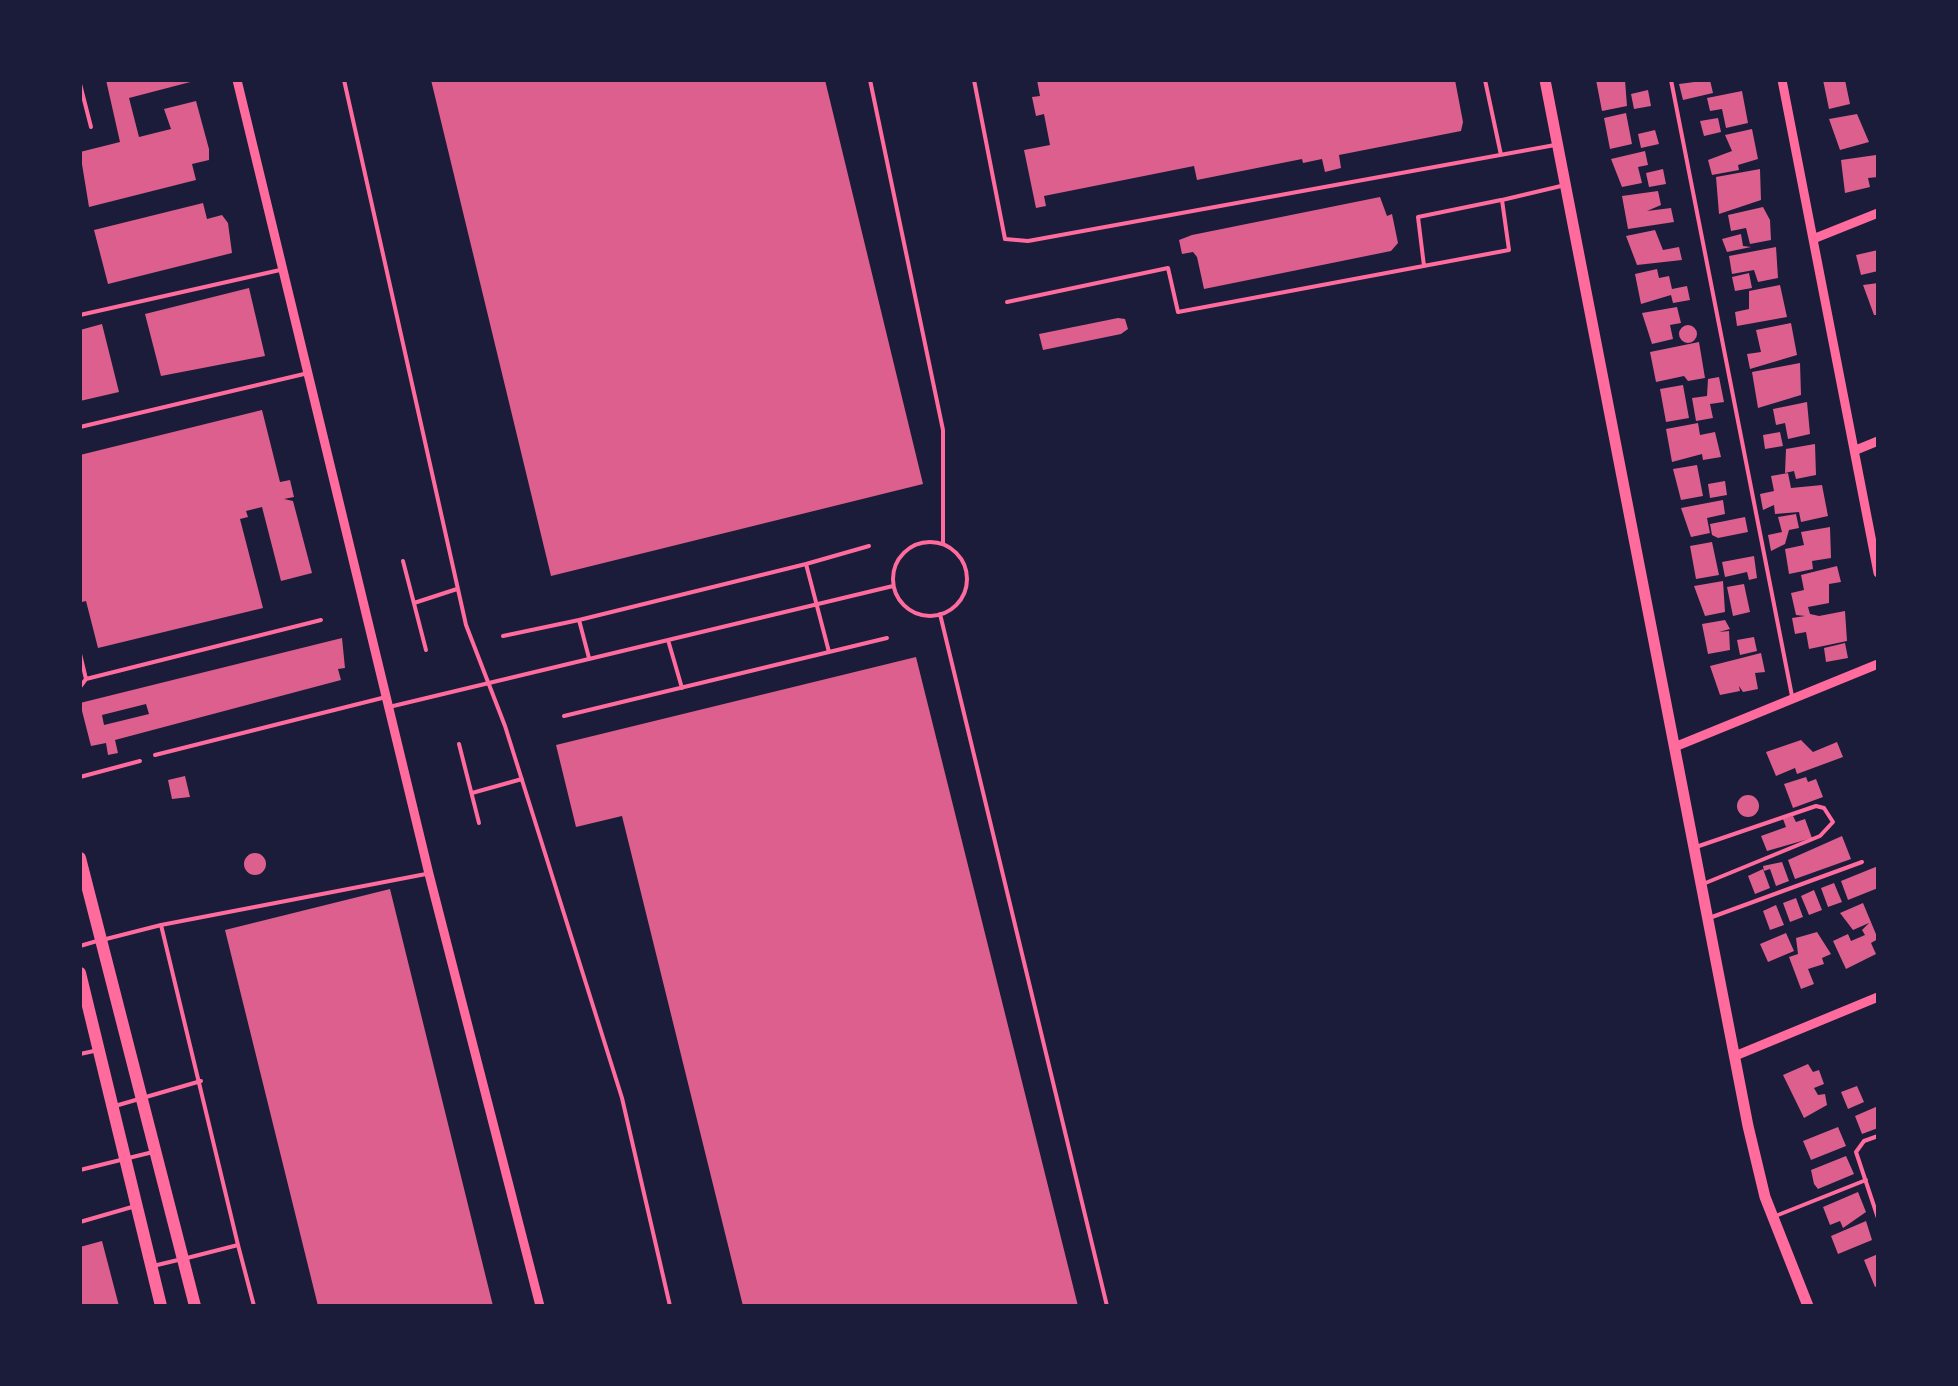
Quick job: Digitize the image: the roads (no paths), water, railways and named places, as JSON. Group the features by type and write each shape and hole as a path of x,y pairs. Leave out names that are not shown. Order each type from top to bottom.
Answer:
{"main road":[{"path":"80,858 195,1306"},
{"path":"80,973 161,1306"}],"street":[{"path":"237,80 429,874 540,1306"},
{"path":"1545,80 1748,1126 1774,1217 1808,1306"},
{"path":"1782,80 1878,573"},
{"path":"1813,239 1878,213"},
{"path":"1856,450 1878,441"},
{"path":"1676,746 1878,664"},
{"path":"1735,1056 1878,998"}],"lane":[{"path":"344,80 466,624 522,779 622,1098 670,1306"},
{"path":"870,80 940,412 946,492 942,544"},
{"path":"974,80 1005,239 1028,240 1559,145"},
{"path":"1485,80 1500,155"},
{"path":"1671,80 1793,700"},
{"path":"80,84 91,127"},
{"path":"1424,266 1418,216 1567,184"},
{"path":"1007,302 1168,268 1178,312 1508,250 1502,200"},
{"path":"80,315 283,270"},
{"path":"80,427 308,372"},
{"path":"918,543 942,544 961,558 967,582 957,604 940,614 911,611 894,586 894,568 908,548 918,543"},
{"path":"503,636 869,546"},
{"path":"403,561 426,650"},
{"path":"806,564 829,652"},
{"path":"155,755 490,682 894,586"},
{"path":"414,602 457,589"},
{"path":"940,614 1107,1306"},
{"path":"80,687 86,679 321,620"},
{"path":"579,620 589,658"},
{"path":"564,716 887,638"},
{"path":"668,640 682,688"},
{"path":"80,654 86,679"},
{"path":"459,744 479,823"},
{"path":"80,776 140,761"},
{"path":"472,794 522,779"},
{"path":"1696,846 1816,806 1824,808 1833,822 1820,836 1702,884"},
{"path":"1709,918 1862,862"},
{"path":"80,946 161,926 429,874"},
{"path":"161,926 254,1306"},
{"path":"80,1054 99,1050"},
{"path":"112,1107 201,1082"},
{"path":"1878,1136 1858,1146 1878,1218"},
{"path":"80,1170 158,1151"},
{"path":"1774,1217 1866,1180"},
{"path":"80,1222 137,1206"},
{"path":"152,1266 238,1245"}]}
